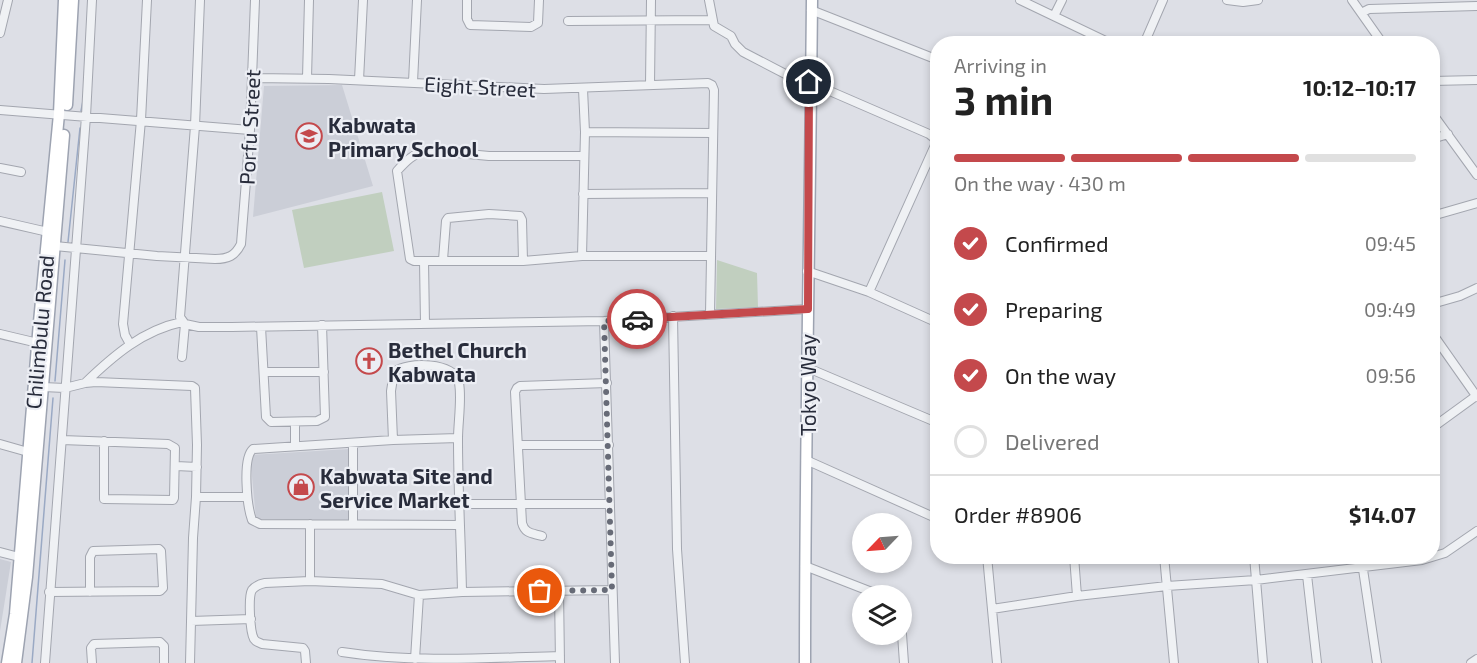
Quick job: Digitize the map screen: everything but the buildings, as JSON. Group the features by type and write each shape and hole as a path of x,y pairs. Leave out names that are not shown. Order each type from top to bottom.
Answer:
{"main road":[{"name":"Chilimbulu Road","path":"7,663 13,632 48,232 63,114 64,0"},
{"name":"Chilimbulu Road","path":"16,663 27,578 73,0"},
{"name":"Tokyo Way","path":"805,663 809,82 812,5"}],"street":[{"path":"0,33 8,0"},
{"path":"45,663 86,116 92,0"},
{"path":"130,344 123,324 141,120 147,0"},
{"path":"182,357 183,323 180,317 195,126 200,0"},
{"name":"Porfu Street","path":"184,257 225,259 237,253 241,244 250,130 255,0"},
{"path":"307,78 309,0"},
{"path":"359,80 363,0"},
{"path":"413,82 417,0"},
{"path":"468,0 467,20 470,25 531,27 538,23 539,0"},
{"path":"650,85 651,0"},
{"path":"709,0 714,26 731,36 743,52 793,78 809,82 930,135"},
{"path":"1020,0 1095,36"},
{"path":"1054,16 1062,0"},
{"path":"1147,36 1163,0"},
{"path":"1227,0 1243,2 1258,0"},
{"path":"1352,0 1377,36"},
{"path":"812,5 930,57"},
{"path":"1361,13 1369,9 1477,6"},
{"path":"568,21 712,20"},
{"name":"Eight Street","path":"252,78 413,82 544,90 708,83 712,84 714,90 713,133"},
{"path":"1440,81 1477,80"},
{"path":"582,256 585,132 583,88"},
{"path":"0,110 250,130"},
{"path":"1440,124 1477,176"},
{"path":"585,132 713,133 710,314"},
{"path":"1440,136 1448,134"},
{"path":"584,156 489,156 426,150 418,153 407,160 397,171 410,259 414,261 523,261 582,256 711,256"},
{"path":"869,292 930,156"},
{"path":"0,169 21,172"},
{"path":"583,194 712,193"},
{"path":"1440,214 1477,203"},
{"path":"443,260 448,218 489,214 520,216 523,261"},
{"path":"0,221 48,232"},
{"path":"55,246 184,257"},
{"path":"424,261 425,324"},
{"path":"807,271 869,292 930,319"},
{"path":"1440,302 1477,288"},
{"path":"85,383 130,344 163,326 183,323 199,327 261,327 604,321 808,309"},
{"path":"673,316 677,549 685,663"},
{"path":"604,321 615,663"},
{"path":"261,327 266,417 271,422 295,422 317,421 325,417 322,325"},
{"path":"0,334 38,343"},
{"path":"1440,344 1477,396 1440,422"},
{"path":"393,440 391,391 394,372 410,365 426,364 441,368 457,378 459,383 462,592"},
{"path":"808,368 930,420"},
{"path":"264,372 324,372"},
{"path":"43,387 64,388 85,383 154,384 195,388 197,467 190,663"},
{"path":"542,536 524,529 515,392 520,386 607,383"},
{"path":"295,422 295,446"},
{"path":"458,438 250,450 247,497 249,511 255,523 460,525"},
{"path":"62,440 104,441 173,446 176,448 174,498 172,500 106,500 104,498 104,441"},
{"path":"353,443 353,524"},
{"path":"0,444 28,452"},
{"path":"518,445 609,445"},
{"path":"806,460 930,515"},
{"path":"176,466 197,467"},
{"path":"196,497 247,497"},
{"path":"459,504 610,504"},
{"path":"310,524 310,582"},
{"path":"1440,555 1477,531"},
{"path":"49,592 90,592 160,591 163,588 161,551 159,549 93,551 90,557 90,592"},
{"path":"0,552 19,557"},
{"path":"988,564 997,663"},
{"path":"1075,564 1077,596"},
{"path":"1165,564 1174,663"},
{"path":"1255,564 1263,663"},
{"path":"1362,564 1377,663"},
{"path":"992,609 1077,596 1167,586 1256,580 1389,564"},
{"path":"805,566 854,585"},
{"path":"1307,574 1317,663"},
{"path":"306,663 303,648 262,644 256,641 253,636 250,595 258,585 310,582 382,584 419,595 462,592 612,590"},
{"path":"342,652 376,661 560,659 559,590"},
{"path":"415,659 419,595"},
{"path":"191,621 251,619"},
{"path":"92,663 91,648 94,644 160,642 164,646 164,663"},
{"path":"903,645 904,663"},
{"path":"1472,663 1477,659"}],"shaded area":[{"name":"Kabwata Primary School","path":"342,85 373,186 253,217 264,86"},
{"name":"Kabwata Site and Service Market","path":"349,449 349,522 256,519 250,455"},
{"path":"0,559 11,562 0,631"}],"green space":[{"path":"382,192 394,251 304,268 292,210"},
{"path":"717,260 757,273 758,307 716,309"}],"waterway":[{"path":"81,111 83,101"},
{"path":"68,242 80,128"},
{"path":"55,381 65,260"},
{"path":"32,663 53,398"}],"way so far":[{"path":"540,591 612,590 604,321 637,319"}],"place":[{"name":"Kabwata Primary School","path":"309,136"},
{"name":"Bethel Church Kabwata","path":"369,361"},
{"name":"Kabwata Site and Service Market","path":"301,487"}],"route":[{"path":"637,319 808,309 809,82"}]}
